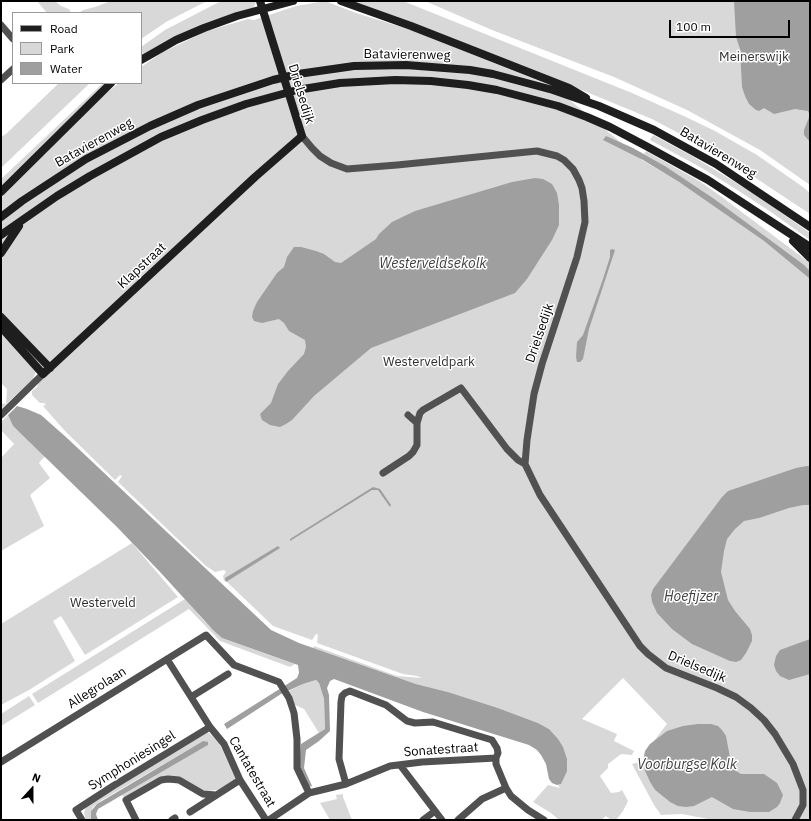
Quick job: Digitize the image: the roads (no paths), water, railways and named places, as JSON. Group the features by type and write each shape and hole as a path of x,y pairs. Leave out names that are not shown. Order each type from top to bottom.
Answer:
{"main road":[{"path":"142,59 176,40 262,5 293,1"},
{"path":"341,1 411,26 569,88 599,106"},
{"name":"Drielsedijk","path":"262,5 302,136"},
{"name":"Batavierenweg","path":"1,217 35,192 86,159 150,126 232,92 298,74 354,66 406,65 470,70 514,79 599,106 654,130 716,164 810,227"},
{"name":"Batavierenweg","path":"1,235 57,196 126,156 161,138 202,120 246,104 297,90 340,83 395,80 468,85 509,93 558,106 610,127 680,164 736,198 810,247"},
{"path":"1,192 110,84"},
{"name":"Klapstraat","path":"46,371 255,177 302,136"},
{"path":"1,253 12,235 25,219"},
{"name":"Batavierenweg","path":"781,229 810,258"},
{"path":"1,317 46,371"},
{"path":"1,327 46,371"}],"street":[{"path":"1,25 12,38"},
{"path":"1,80 12,70"},
{"name":"Drielsedijk","path":"302,136 320,156 331,163 346,169 397,166 537,151 556,156 564,160 573,169 582,188 585,222 567,292 542,364 534,394 527,440 526,464 540,495 640,646 666,668 736,697 764,720 775,734 793,764 804,790 803,805 795,820"},
{"name":"Klapstraat","path":"1,415 46,371"},
{"path":"383,473 413,452 417,445 417,423 420,413 461,388 507,449 518,460 526,464"},
{"path":"408,415 417,423"},
{"name":"Allegrolaan","path":"1,762 206,635 234,665 279,682 281,685 294,713 297,739 297,768 309,793"},
{"name":"Cantatestraat","path":"167,659 210,727 224,744 240,780 266,820"},
{"path":"191,697 228,674"},
{"path":"346,784 338,759 342,696 350,691 386,705 407,721 415,723 433,722 492,740 497,748 498,753 496,758"},
{"name":"Symphoniesingel","path":"82,820 76,810 210,727"},
{"name":"Sonatestraat","path":"309,793 346,784 390,766 496,758 496,764 506,788 517,803 544,820"},
{"path":"400,765 442,820"},
{"path":"136,820 126,800 161,780 178,780 203,794 216,796"},
{"path":"190,812 240,780"},
{"path":"458,820 482,799 506,788"},
{"path":"270,820 281,817 309,793"},
{"path":"422,820 435,811"}],"water":[{"path":"734,1 810,1 810,115 808,111 795,109 774,114 764,108 759,111 756,110 749,104 742,87 740,49 736,37"},
{"path":"810,115 810,142 804,135 804,130"},
{"path":"606,136 633,148 665,166 713,198 804,265 810,271 810,279 764,241 679,182 643,160 603,140"},
{"name":"Westerveldsekolk","path":"535,178 543,179 552,184 557,193 559,205 559,225 552,240 527,279 515,293 371,348 314,396 292,420 286,424 280,427 270,425 262,420 260,414 271,403 278,384 304,354 306,347 305,340 289,331 284,323 279,319 262,323 254,321 252,317 257,302 277,273 284,267 287,257 294,247 301,247 316,251 324,254 335,262 341,263 376,239 379,234 392,222 415,211 512,182"},
{"path":"610,250 615,250 589,329 583,359 580,362 577,362 577,342 583,335 610,257"},
{"path":"17,406 41,415 271,630 299,643 416,684 448,692 538,723 549,729 563,747 567,759 567,771 561,784 557,785 552,783 549,779 546,764 541,755 537,750 529,745 423,712 334,679 330,681 327,688 329,695 330,731 306,750 304,768 312,786 308,787 299,766 301,744 325,729 324,699 319,683 316,680 281,694 227,729 224,724 297,678 299,673 298,665 222,638 213,630 117,527 13,426 8,415"},
{"name":"Hoefijzer","path":"810,466 810,505 789,508 759,518 744,521 727,539 721,572 728,600 750,629 752,635 752,641 746,653 741,660 736,662 730,661 692,644 672,629 657,613 652,602 651,595 653,589 728,491 796,468"},
{"path":"373,487 380,489 391,505 390,507 378,490 372,490 290,541 290,539"},
{"path":"278,546 280,548 226,582 225,578"},
{"path":"810,639 810,674 789,680 780,676 774,665 776,656 780,650"},
{"name":"Voorburgse Kolk","path":"711,724 718,726 722,730 726,736 731,763 736,771 741,774 764,774 777,783 783,795 777,807 769,812 750,812 733,809 712,797 694,806 678,806 670,802 655,790 645,771 643,761 645,751 650,744 667,731 683,726"},
{"path":"203,741 208,742 208,745 98,809 96,814 98,820 91,820 91,811 97,804"}],"park label":[{"name":"Meinerswijk","path":"754,57"},
{"name":"Westerveldpark","path":"429,362"},
{"name":"Westerveld","path":"103,603"}]}
